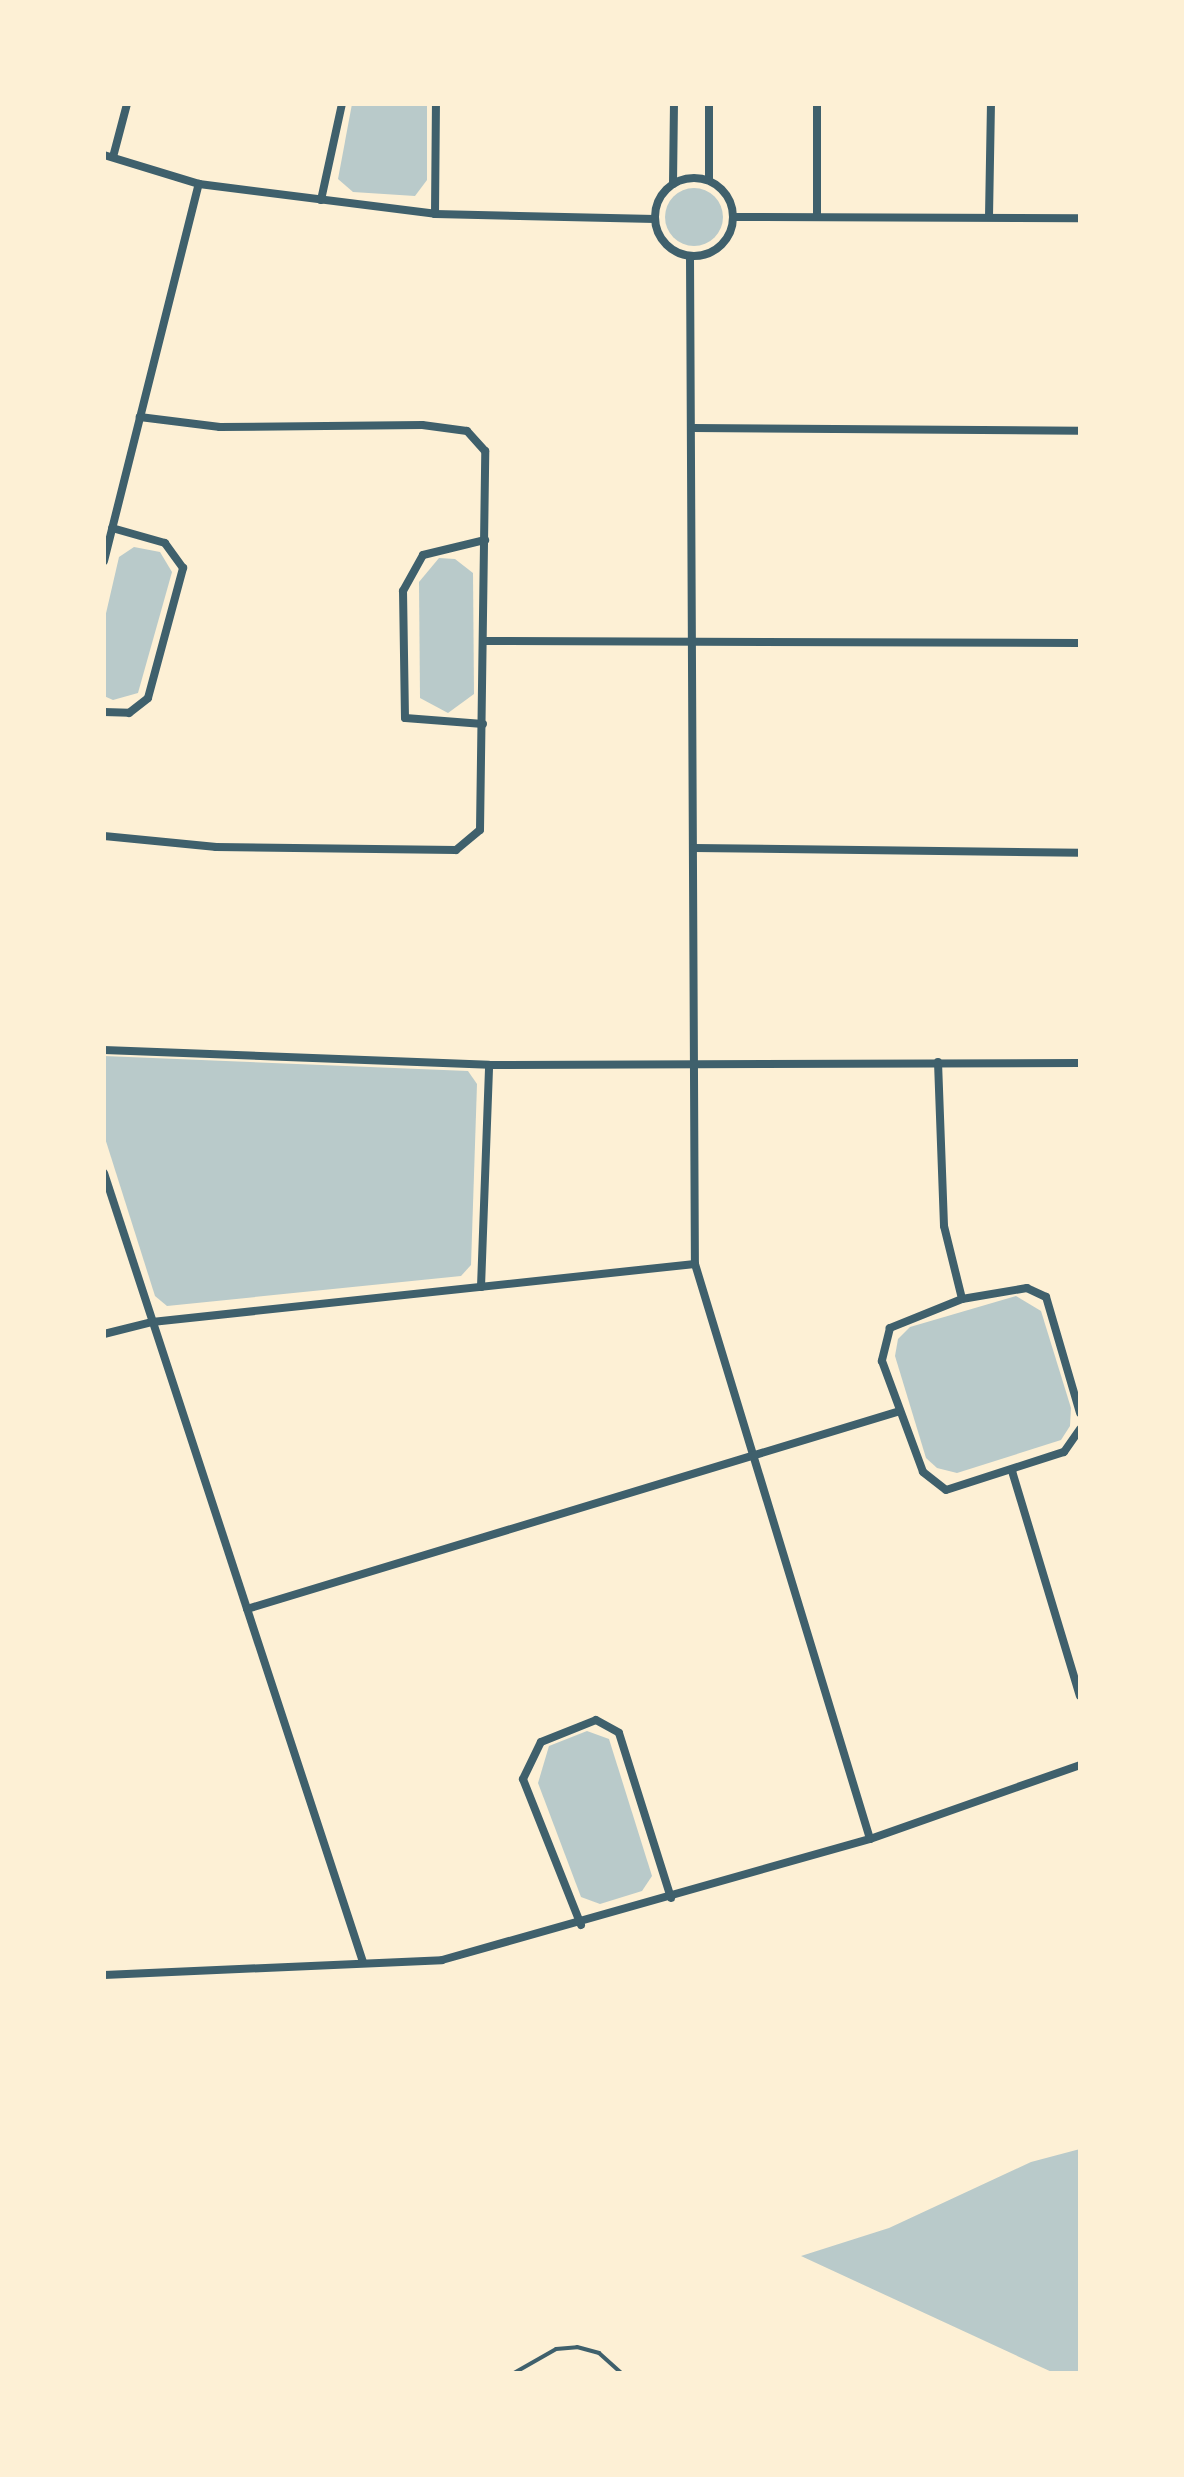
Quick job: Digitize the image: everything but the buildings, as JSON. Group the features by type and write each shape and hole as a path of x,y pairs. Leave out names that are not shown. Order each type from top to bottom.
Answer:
{"street":[{"path":"127,104 108,156 199,184 435,214 655,219"},
{"path":"321,200 342,104"},
{"path":"435,214 436,104"},
{"path":"674,104 673,184 655,219 662,240 690,257"},
{"path":"709,104 709,180"},
{"path":"817,104 817,217"},
{"path":"989,217 991,104"},
{"path":"673,184 709,180 727,195 734,217 726,242 690,257"},
{"path":"104,561 199,184"},
{"path":"734,217 1080,218"},
{"path":"690,257 695,1264 748,1456 870,1839"},
{"path":"104,836 216,847 456,850 480,830 485,451 467,431 422,425 220,427 140,417"},
{"path":"692,428 1080,431"},
{"path":"104,712 129,713 148,698 183,568 165,543 112,528"},
{"path":"483,724 405,718 403,591 423,555 485,540"},
{"path":"484,641 1080,643"},
{"path":"694,848 1080,853"},
{"path":"104,1050 489,1065 696,1060 1080,1063"},
{"path":"938,1062 944,1226 962,1299"},
{"path":"481,1287 489,1065"},
{"path":"104,1173 363,1962"},
{"path":"104,1334 152,1322 695,1264"},
{"path":"1080,1413 1069,1362 1046,1297 1027,1288 962,1299 890,1328 882,1361 923,1472 946,1490 1064,1452 1080,1429"},
{"path":"1069,1362 1080,1359"},
{"path":"247,1609 900,1411"},
{"path":"1012,1471 1080,1696"},
{"path":"581,1925 523,1779 541,1742 596,1720 619,1733 671,1898"},
{"path":"104,1975 442,1960 581,1925 870,1839 1080,1765"}],"lane":[{"path":"514,2373 556,2349 577,2347 599,2353 621,2373"}],"shaded area":[{"path":"352,104 427,104 427,180 415,196 353,192 338,179"},
{"path":"694,188 715,196 723,217 715,238 694,246 673,238 665,217 673,196"},
{"path":"134,547 160,552 172,572 138,693 113,700 104,696 104,622 119,557"},
{"path":"439,558 455,559 473,573 474,694 448,713 420,698 419,582"},
{"path":"104,1056 468,1071 477,1084 471,1265 461,1276 167,1306 155,1296 104,1135"},
{"path":"1016,1296 1041,1311 1071,1408 1070,1426 1061,1440 957,1473 937,1468 926,1458 895,1356 898,1339 910,1327"},
{"path":"587,1731 609,1739 652,1876 642,1891 600,1904 581,1897 538,1783 549,1746"},
{"path":"1080,2149 1080,2373 1054,2373 801,2256 889,2228 1031,2162"}]}
